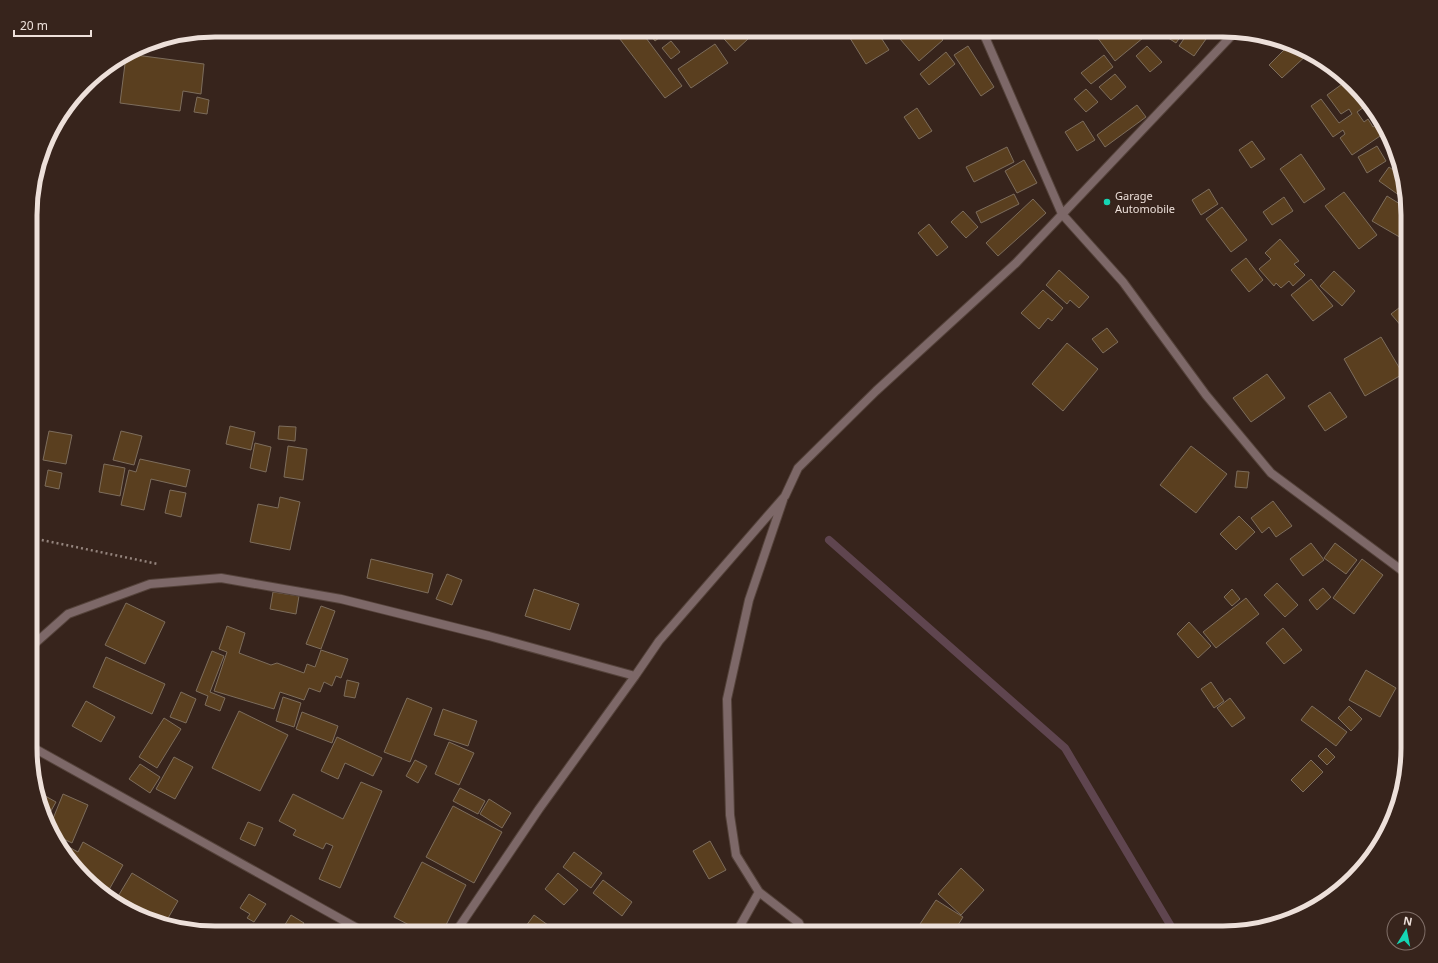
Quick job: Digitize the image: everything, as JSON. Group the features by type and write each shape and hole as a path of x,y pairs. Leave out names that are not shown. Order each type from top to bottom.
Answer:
{"street":[{"path":"985,37 1062,214 1123,282 1206,395 1271,473 1401,570"},
{"path":"800,926 799,923 759,892 736,855 730,815 727,699 749,600 785,496 798,468 876,391 1016,263 1230,37"},
{"path":"460,926 539,809 636,676 659,641 785,496"},
{"path":"37,642 68,614 150,584 221,578 341,599 489,636 636,676"},
{"path":"37,750 353,926"},
{"path":"740,926 759,892"}],"path":[{"path":"37,539 161,565"}],"building":[{"path":"618,37 645,37 682,86 665,98"},
{"path":"652,37 660,37 655,41"},
{"path":"722,37 746,37 748,39 735,51"},
{"path":"849,37 881,37 889,50 866,64"},
{"path":"902,37 940,37 943,40 919,61 900,39"},
{"path":"1097,37 1142,37 1143,38 1115,61"},
{"path":"1167,37 1180,37 1176,43"},
{"path":"1185,37 1207,37 1194,56 1179,46"},
{"path":"671,41 680,52 671,59 662,48"},
{"path":"715,44 728,63 691,88 678,69"},
{"path":"968,46 994,87 981,96 954,55"},
{"path":"1147,46 1162,62 1150,72 1136,56"},
{"path":"1286,48 1305,57 1282,78 1269,65"},
{"path":"946,52 955,64 929,85 920,74"},
{"path":"136,55 204,64 201,94 183,91 180,111 120,103 125,61"},
{"path":"1104,55 1113,67 1091,84 1081,73"},
{"path":"1115,74 1126,87 1111,100 1099,87"},
{"path":"1343,84 1364,107 1357,112 1364,122 1368,119 1373,127 1376,125 1382,135 1352,155 1340,138 1345,134 1343,130 1333,137 1311,106 1321,99 1339,123 1352,114 1349,109 1341,114 1327,95"},
{"path":"1086,89 1098,102 1086,112 1074,99"},
{"path":"197,97 209,100 207,114 194,112"},
{"path":"1137,105 1146,117 1105,147 1097,135"},
{"path":"917,108 932,131 919,139 904,117"},
{"path":"1083,121 1095,140 1077,151 1065,132"},
{"path":"1252,141 1265,159 1251,168 1239,150"},
{"path":"1377,146 1386,161 1367,173 1358,157"},
{"path":"1007,147 1014,162 974,182 966,167"},
{"path":"1301,154 1325,189 1304,203 1280,169"},
{"path":"1024,160 1037,183 1017,193 1005,171"},
{"path":"1389,167 1396,172 1400,196 1379,181"},
{"path":"1209,189 1218,204 1201,215 1192,200"},
{"path":"1344,192 1377,235 1359,249 1325,206"},
{"path":"1014,194 1019,204 981,223 976,212"},
{"path":"1387,196 1401,205 1401,238 1372,221"},
{"path":"1284,197 1293,211 1272,225 1263,212"},
{"path":"1033,199 1046,213 998,256 986,243"},
{"path":"1222,207 1247,240 1231,252 1206,219"},
{"path":"963,211 978,227 966,238 951,222"},
{"path":"929,224 948,247 937,256 918,233"},
{"path":"1280,239 1299,261 1294,264 1305,275 1293,286 1289,281 1281,288 1276,283 1274,286 1259,269 1271,259 1265,253"},
{"path":"1246,258 1263,280 1249,292 1231,270"},
{"path":"1059,270 1089,297 1079,308 1070,300 1067,304 1046,285"},
{"path":"1334,271 1355,291 1342,306 1320,286"},
{"path":"1311,279 1333,306 1313,321 1291,295"},
{"path":"1043,290 1063,308 1052,321 1048,318 1039,329 1021,313"},
{"path":"1401,306 1401,326 1391,314"},
{"path":"1107,328 1118,342 1103,353 1092,339"},
{"path":"1381,337 1401,371 1401,375 1365,396 1344,359"},
{"path":"1067,343 1098,369 1063,411 1032,384"},
{"path":"1267,374 1285,398 1251,422 1233,398"},
{"path":"1330,392 1347,417 1325,431 1308,406"},
{"path":"230,426 255,432 251,450 226,444"},
{"path":"279,426 296,427 295,441 278,439"},
{"path":"49,431 72,435 66,464 43,460"},
{"path":"121,431 142,436 134,465 113,460"},
{"path":"255,443 271,447 266,472 250,468"},
{"path":"288,446 307,449 303,480 284,477"},
{"path":"1191,446 1227,474 1196,513 1160,485"},
{"path":"140,459 190,470 186,487 151,479 144,510 121,505 129,470 136,472"},
{"path":"104,464 125,468 120,496 99,492"},
{"path":"48,470 62,473 59,489 45,486"},
{"path":"1237,471 1249,472 1247,488 1235,487"},
{"path":"170,490 186,493 181,517 165,513"},
{"path":"280,497 300,502 290,550 250,542 258,504 278,508"},
{"path":"1273,501 1292,526 1276,537 1269,527 1262,533 1251,518"},
{"path":"1239,516 1255,532 1236,550 1220,534"},
{"path":"1311,543 1324,560 1303,576 1290,559"},
{"path":"1335,543 1357,560 1346,574 1324,558"},
{"path":"371,559 433,574 428,593 367,578"},
{"path":"1362,559 1383,575 1354,614 1333,598"},
{"path":"447,574 462,580 452,605 436,599"},
{"path":"1277,583 1298,605 1285,617 1264,595"},
{"path":"1323,588 1331,597 1317,610 1309,600"},
{"path":"534,589 579,604 570,630 525,616"},
{"path":"1232,589 1240,599 1232,606 1224,597"},
{"path":"273,592 299,596 296,614 270,609"},
{"path":"1246,598 1259,614 1216,648 1203,632"},
{"path":"126,603 165,622 145,664 105,645"},
{"path":"321,606 335,611 321,649 306,644"},
{"path":"1189,622 1211,646 1198,658 1177,634"},
{"path":"227,626 245,633 239,653 271,665 277,663 304,673 307,664 315,667 321,650 348,659 341,678 336,676 332,686 324,682 320,692 309,688 304,700 280,692 274,709 214,691 227,652 219,649"},
{"path":"1283,628 1302,650 1284,664 1266,643"},
{"path":"212,651 224,656 210,692 225,698 220,711 205,705 208,696 196,691"},
{"path":"106,657 165,684 152,714 93,687"},
{"path":"1366,670 1396,688 1380,717 1349,700"},
{"path":"347,680 359,683 355,698 344,696"},
{"path":"1211,682 1224,701 1214,708 1201,689"},
{"path":"181,692 196,699 186,723 170,717"},
{"path":"283,697 301,703 294,727 276,721"},
{"path":"407,698 432,708 410,762 384,752"},
{"path":"1230,698 1245,718 1232,727 1217,708"},
{"path":"86,701 115,717 101,742 72,726"},
{"path":"1312,706 1347,732 1336,746 1301,720"},
{"path":"1349,706 1362,719 1351,731 1338,718"},
{"path":"443,709 477,721 468,746 434,735"},
{"path":"239,711 288,735 260,791 212,768"},
{"path":"302,712 338,726 332,743 296,729"},
{"path":"164,718 181,729 157,768 139,757"},
{"path":"337,737 382,758 373,776 345,763 338,779 321,771"},
{"path":"449,742 474,753 459,785 435,774"},
{"path":"1326,748 1335,757 1327,765 1318,756"},
{"path":"174,757 193,767 175,799 156,789"},
{"path":"415,760 427,766 418,783 406,776"},
{"path":"1311,760 1323,772 1303,792 1291,780"},
{"path":"140,764 160,777 150,793 129,779"},
{"path":"361,782 382,791 340,888 319,879 333,846 326,843 323,849 293,835 296,830 279,821 293,794 343,819"},
{"path":"460,788 485,801 478,814 453,801"},
{"path":"63,794 88,805 72,843 62,838 52,820"},
{"path":"43,795 56,802 50,813"},
{"path":"489,799 511,813 502,828 480,814"},
{"path":"453,806 502,832 474,883 426,857"},
{"path":"248,822 263,828 255,846 240,839"},
{"path":"710,841 726,870 709,879 693,851"},
{"path":"83,842 123,865 109,890 89,874 66,846 78,852"},
{"path":"574,852 602,873 591,888 563,867"},
{"path":"422,862 466,885 446,926 411,926 394,917"},
{"path":"961,868 984,890 961,915 938,894"},
{"path":"132,873 178,901 167,920 136,908 118,897"},
{"path":"558,873 578,890 564,905 545,889"},
{"path":"603,880 632,902 622,916 593,893"},
{"path":"249,894 266,904 254,922 247,918 250,914 240,908"},
{"path":"936,900 963,917 957,926 919,926"},
{"path":"291,915 304,923 302,926 284,926"},
{"path":"534,915 549,926 526,926"}],"waterway":[{"path":"829,540 1065,748 1171,926"}],"place":[{"name":"Garage Automobile","path":"1107,202"}]}
